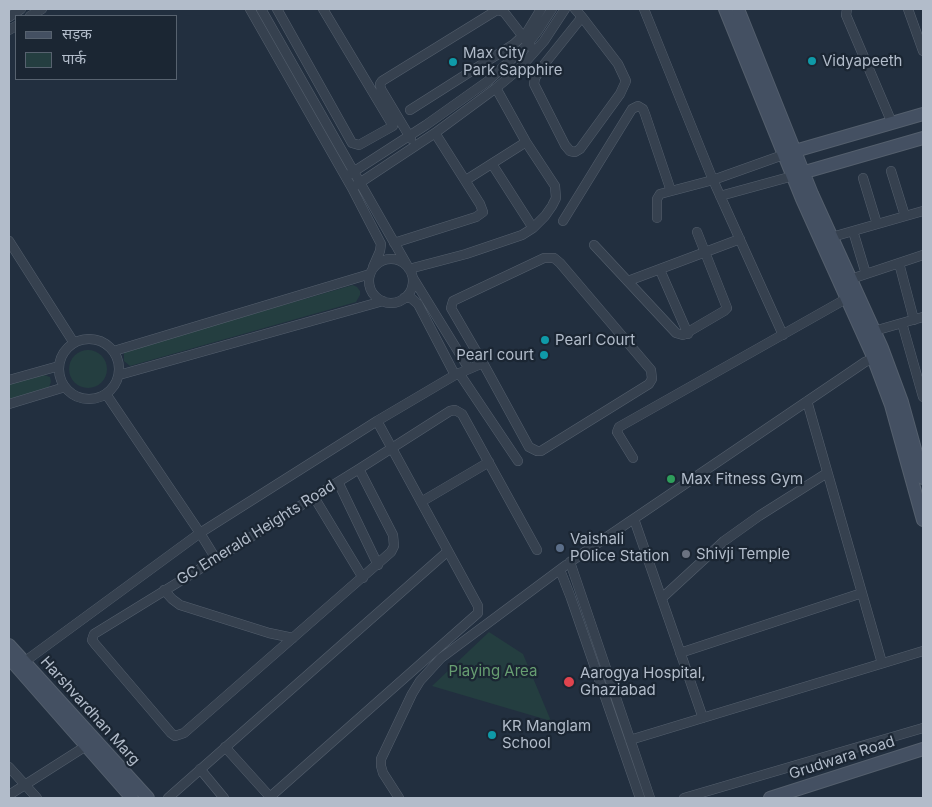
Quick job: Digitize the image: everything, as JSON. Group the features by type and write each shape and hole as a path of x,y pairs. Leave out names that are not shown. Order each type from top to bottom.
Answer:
{"street":[{"path":"9,17 21,9"},
{"path":"250,9 469,369"},
{"path":"261,9 350,175"},
{"path":"277,9 352,143 359,145 393,126 323,9"},
{"path":"410,110 525,40 542,9"},
{"path":"350,175 488,81 552,9"},
{"path":"356,185 436,133 520,68 544,40 564,9"},
{"path":"575,9 582,17 618,64 626,81 620,94 580,149 575,152 570,151 565,145 534,84 535,78 542,67 582,17"},
{"path":"644,9 713,180 783,334"},
{"path":"726,9 879,357 902,402 923,478"},
{"path":"738,9 789,152"},
{"path":"847,9 846,15 892,123"},
{"path":"908,9 923,51"},
{"path":"416,146 381,89 380,84 382,81 497,10 504,12 534,52"},
{"path":"410,271 522,235 546,216 556,198 555,186 526,142 496,88"},
{"path":"563,221 632,109 638,106 643,109 645,114 671,191"},
{"path":"657,218 658,196 713,180 789,152 923,114"},
{"path":"394,243 481,214 483,208 436,133"},
{"path":"720,196 923,138"},
{"path":"466,180 526,142"},
{"path":"492,164 533,228"},
{"path":"891,172 906,216"},
{"path":"799,174 812,194 851,279 852,295 874,331 891,404 923,520"},
{"path":"863,178 877,224"},
{"path":"114,351 372,271 382,261 389,259 395,259 410,271 413,285 409,294 404,298 389,303 382,301 370,288 372,271 381,244 356,185"},
{"path":"832,237 923,211"},
{"path":"853,231 866,274"},
{"path":"594,245 676,333 683,335 688,334 727,308 697,232"},
{"path":"628,282 740,239"},
{"path":"9,241 74,343"},
{"path":"851,279 923,255"},
{"path":"549,257 554,258 560,263 651,370 652,379 641,390 537,451 529,446 483,363 452,308 452,301 549,257"},
{"path":"899,263 914,320"},
{"path":"660,270 688,334"},
{"path":"632,458 617,432 619,427 852,295"},
{"path":"404,298 411,298 418,304 457,374 518,461"},
{"path":"119,375 382,301"},
{"path":"874,331 923,317"},
{"path":"902,323 923,397"},
{"path":"86,338 96,339 109,345 114,351 118,358 119,375 113,388 106,394 87,399 72,394 65,387 59,366 62,355 74,343 86,338"},
{"path":"650,798 570,562 865,362 879,357"},
{"path":"17,662 200,533 377,421 457,374 483,363"},
{"path":"9,380 59,366"},
{"path":"9,404 65,387"},
{"path":"106,394 200,533 216,560"},
{"path":"807,401 882,663"},
{"name":"GC Emerald Heights Road","path":"293,638 269,633 180,605 164,590 216,560 450,411 456,410 462,414 537,550"},
{"path":"225,747 270,797 476,616 479,610 377,421"},
{"path":"421,502 489,462"},
{"path":"164,590 98,630 92,640 175,736 184,733 392,552 394,540 374,495 359,469"},
{"path":"662,598 724,542 758,516 827,473"},
{"path":"338,482 378,565"},
{"path":"314,497 362,578"},
{"path":"634,519 703,718"},
{"path":"173,796 225,747 448,552"},
{"path":"399,798 380,766 381,758 420,681 441,658 563,568 571,598 640,798"},
{"path":"680,653 862,593"},
{"name":"Harshvardhan Marg","path":"9,645 17,662 86,746 132,798"},
{"path":"630,740 923,651"},
{"name":"Harshvardhan Marg","path":"17,662 148,798"},
{"path":"684,798 923,728"},
{"path":"9,795 86,746"},
{"name":"Grudwara Road","path":"770,798 923,749"},
{"path":"9,767 37,798"},
{"path":"200,770 224,798"}],"green space":[{"path":"353,285 360,291 356,302 130,366 124,361 124,351"},
{"path":"88,350 101,356 107,369 101,382 88,388 75,382 69,369 75,356"},
{"path":"41,374 50,377 49,387 9,399 9,384"},
{"name":"Playing Area","path":"489,632 523,654 551,721 432,686"}],"place":[{"name":"Vidyapeeth","path":"812,61"},
{"name":"Max City Park Sapphire","path":"453,62"},
{"name":"Pearl Court","path":"545,340"},
{"name":"Pearl court","path":"544,355"},
{"name":"Max Fitness Gym","path":"671,479"},
{"name":"Vaishali POlice Station","path":"560,548"},
{"name":"Shivji Temple","path":"686,554"},
{"name":"Aarogya Hospital, Ghaziabad","path":"569,682"},
{"name":"KR Manglam School","path":"492,735"}]}
